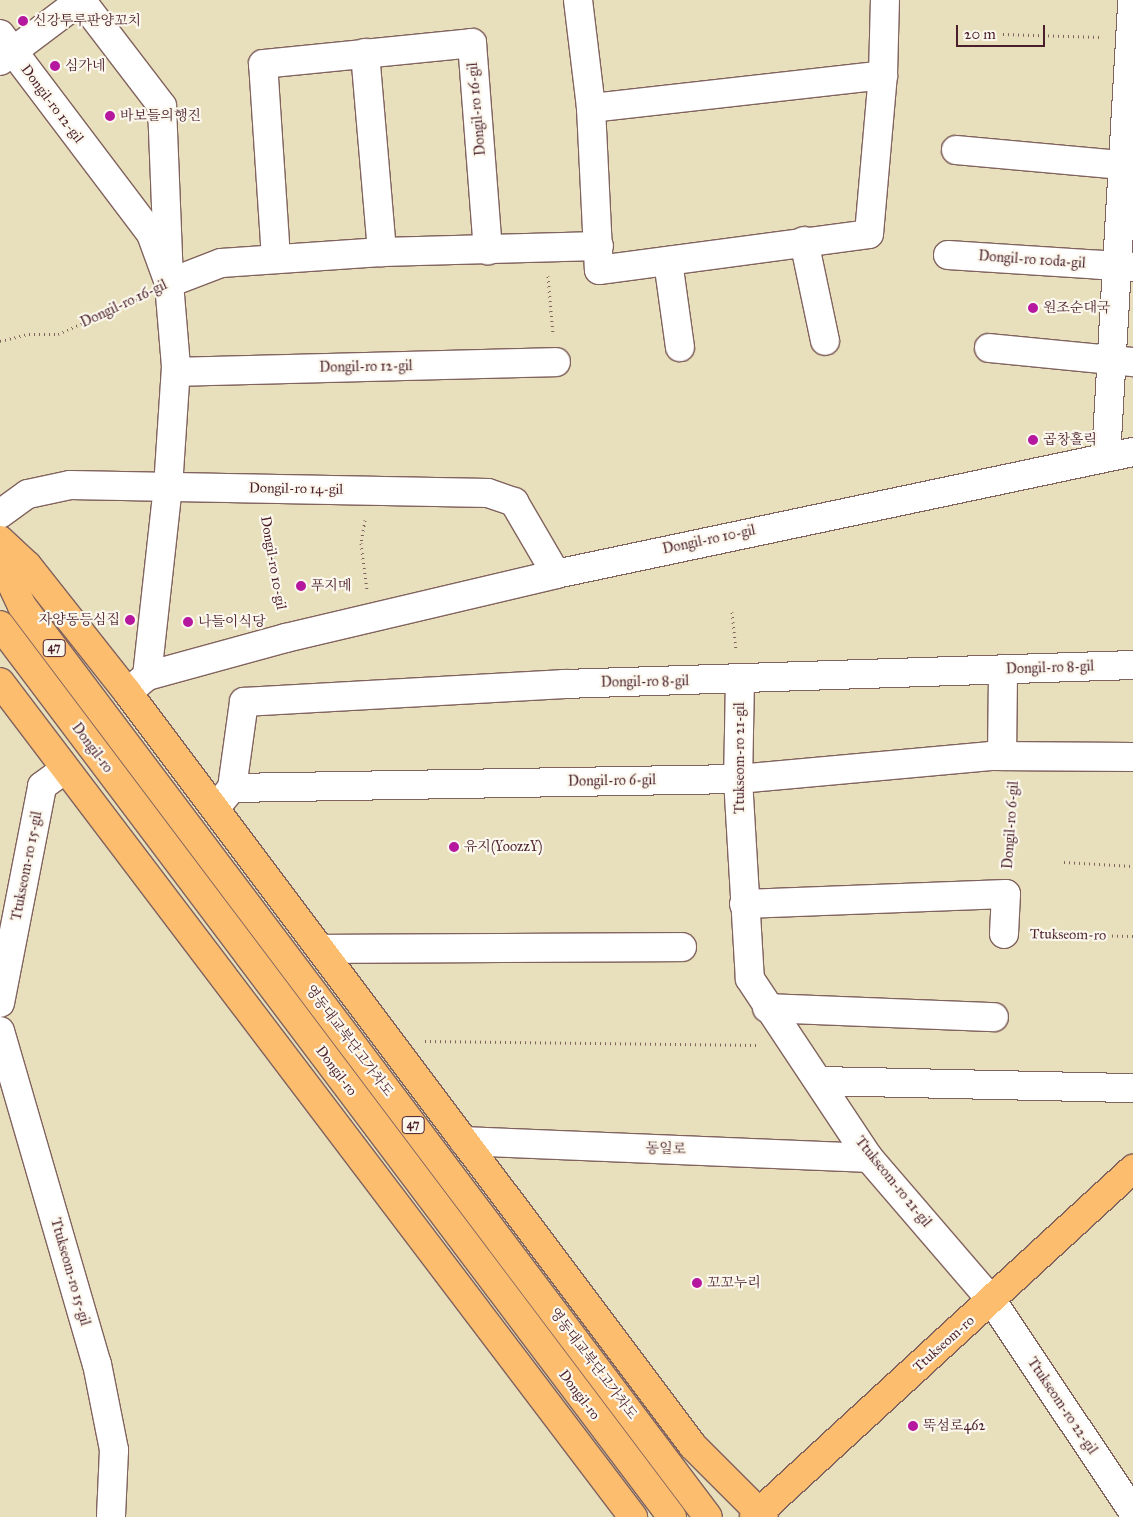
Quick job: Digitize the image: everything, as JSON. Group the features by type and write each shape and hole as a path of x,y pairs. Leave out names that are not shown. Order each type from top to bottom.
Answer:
{"main road":[{"path":"0,540 27,565 137,684 223,798 321,949 389,1041 693,1446 759,1515"},
{"name":"영동대교북단고가차도","path":"0,559 22,606 708,1517"},
{"name":"Dongil-ro","path":"0,625 672,1517"},
{"path":"4,696 64,770 633,1517"},
{"name":"Ttukseom-ro","path":"759,1515 1133,1169"}],"street":[{"path":"4,49 81,0"},
{"name":"Dongil-ro 12-gil","path":"81,0 162,106 169,283 176,372 168,486 137,684"},
{"path":"578,0 591,108 600,246 599,270 804,241 869,234 883,75 885,0"},
{"path":"1106,457 1122,361 1126,161 1132,0"},
{"name":"Dongil-ro 16-gil","path":"276,258 263,64 472,43 488,250"},
{"name":"Dongil-ro 12-gil","path":"4,49 151,234 169,283"},
{"path":"365,53 382,252"},
{"path":"591,108 883,75"},
{"path":"956,150 1126,161"},
{"path":"804,241 826,340"},
{"name":"Dongil-ro 16-gil","path":"169,283 221,263 276,258 382,252 546,250 600,246"},
{"name":"Dongil-ro 10da-gil","path":"948,254 1125,267"},
{"path":"668,261 680,347"},
{"path":"989,348 1122,361"},
{"name":"Dongil-ro 12-gil","path":"176,372 556,362"},
{"name":"Dongil-ro 10-gil","path":"137,684 286,638 556,574 1133,452"},
{"name":"Dongil-ro 14-gil","path":"0,514 28,494 70,486 168,486 488,494 514,502 556,574"},
{"name":"Dongil-ro 8-gil","path":"223,798 244,702 564,684 740,680 1133,665"},
{"path":"1003,670 1009,756"},
{"name":"Ttukseom-ro 21-gil","path":"740,680 738,779 750,979 767,1008 819,1081 869,1158 992,1300"},
{"name":"Dongil-ro 6-gil","path":"223,798 738,779 1009,756 1133,757"},
{"name":"Ttukseom-ro 15-gil","path":"0,1003 42,786 64,770"},
{"path":"744,904 1006,894 1004,934"},
{"path":"321,949 682,947"},
{"path":"767,1008 994,1017"},
{"name":"Ttukseom-ro 15-gil","path":"0,1031 4,1060 97,1364 114,1450 110,1517"},
{"path":"819,1081 1133,1088"},
{"name":"동일로","path":"464,1141 869,1158"},
{"name":"Ttukseom-ro 22-gil","path":"992,1300 1133,1512"}],"path":[{"path":"1003,34 1131,39"},
{"path":"546,250 556,362"},
{"name":"Dongil-ro 16-gil","path":"0,341 29,334 58,334 169,283"},
{"name":"Dongil-ro 10-gil","path":"261,488 286,638"},
{"path":"369,491 362,543 370,618"},
{"path":"732,612 740,680"},
{"name":"Dongil-ro 6-gil","path":"1006,894 1009,756"},
{"path":"1064,862 1133,866"},
{"name":"Ttukseom-ro","path":"1004,934 1133,936"},
{"path":"389,1041 793,1045"}],"place":[{"name":"신강투루판양꼬치","path":"23,21"},
{"name":"심가네","path":"55,66"},
{"name":"바보들의행진","path":"110,116"},
{"name":"원조순대국","path":"1033,308"},
{"name":"곱창홀릭","path":"1033,440"},
{"name":"푸지메","path":"301,586"},
{"name":"자양동등심집","path":"130,620"},
{"name":"나들이식당","path":"188,622"},
{"name":"유지(YoozzY)","path":"454,847"},
{"name":"꼬꼬누리","path":"697,1283"},
{"name":"뚝섬로462","path":"913,1426"}]}
